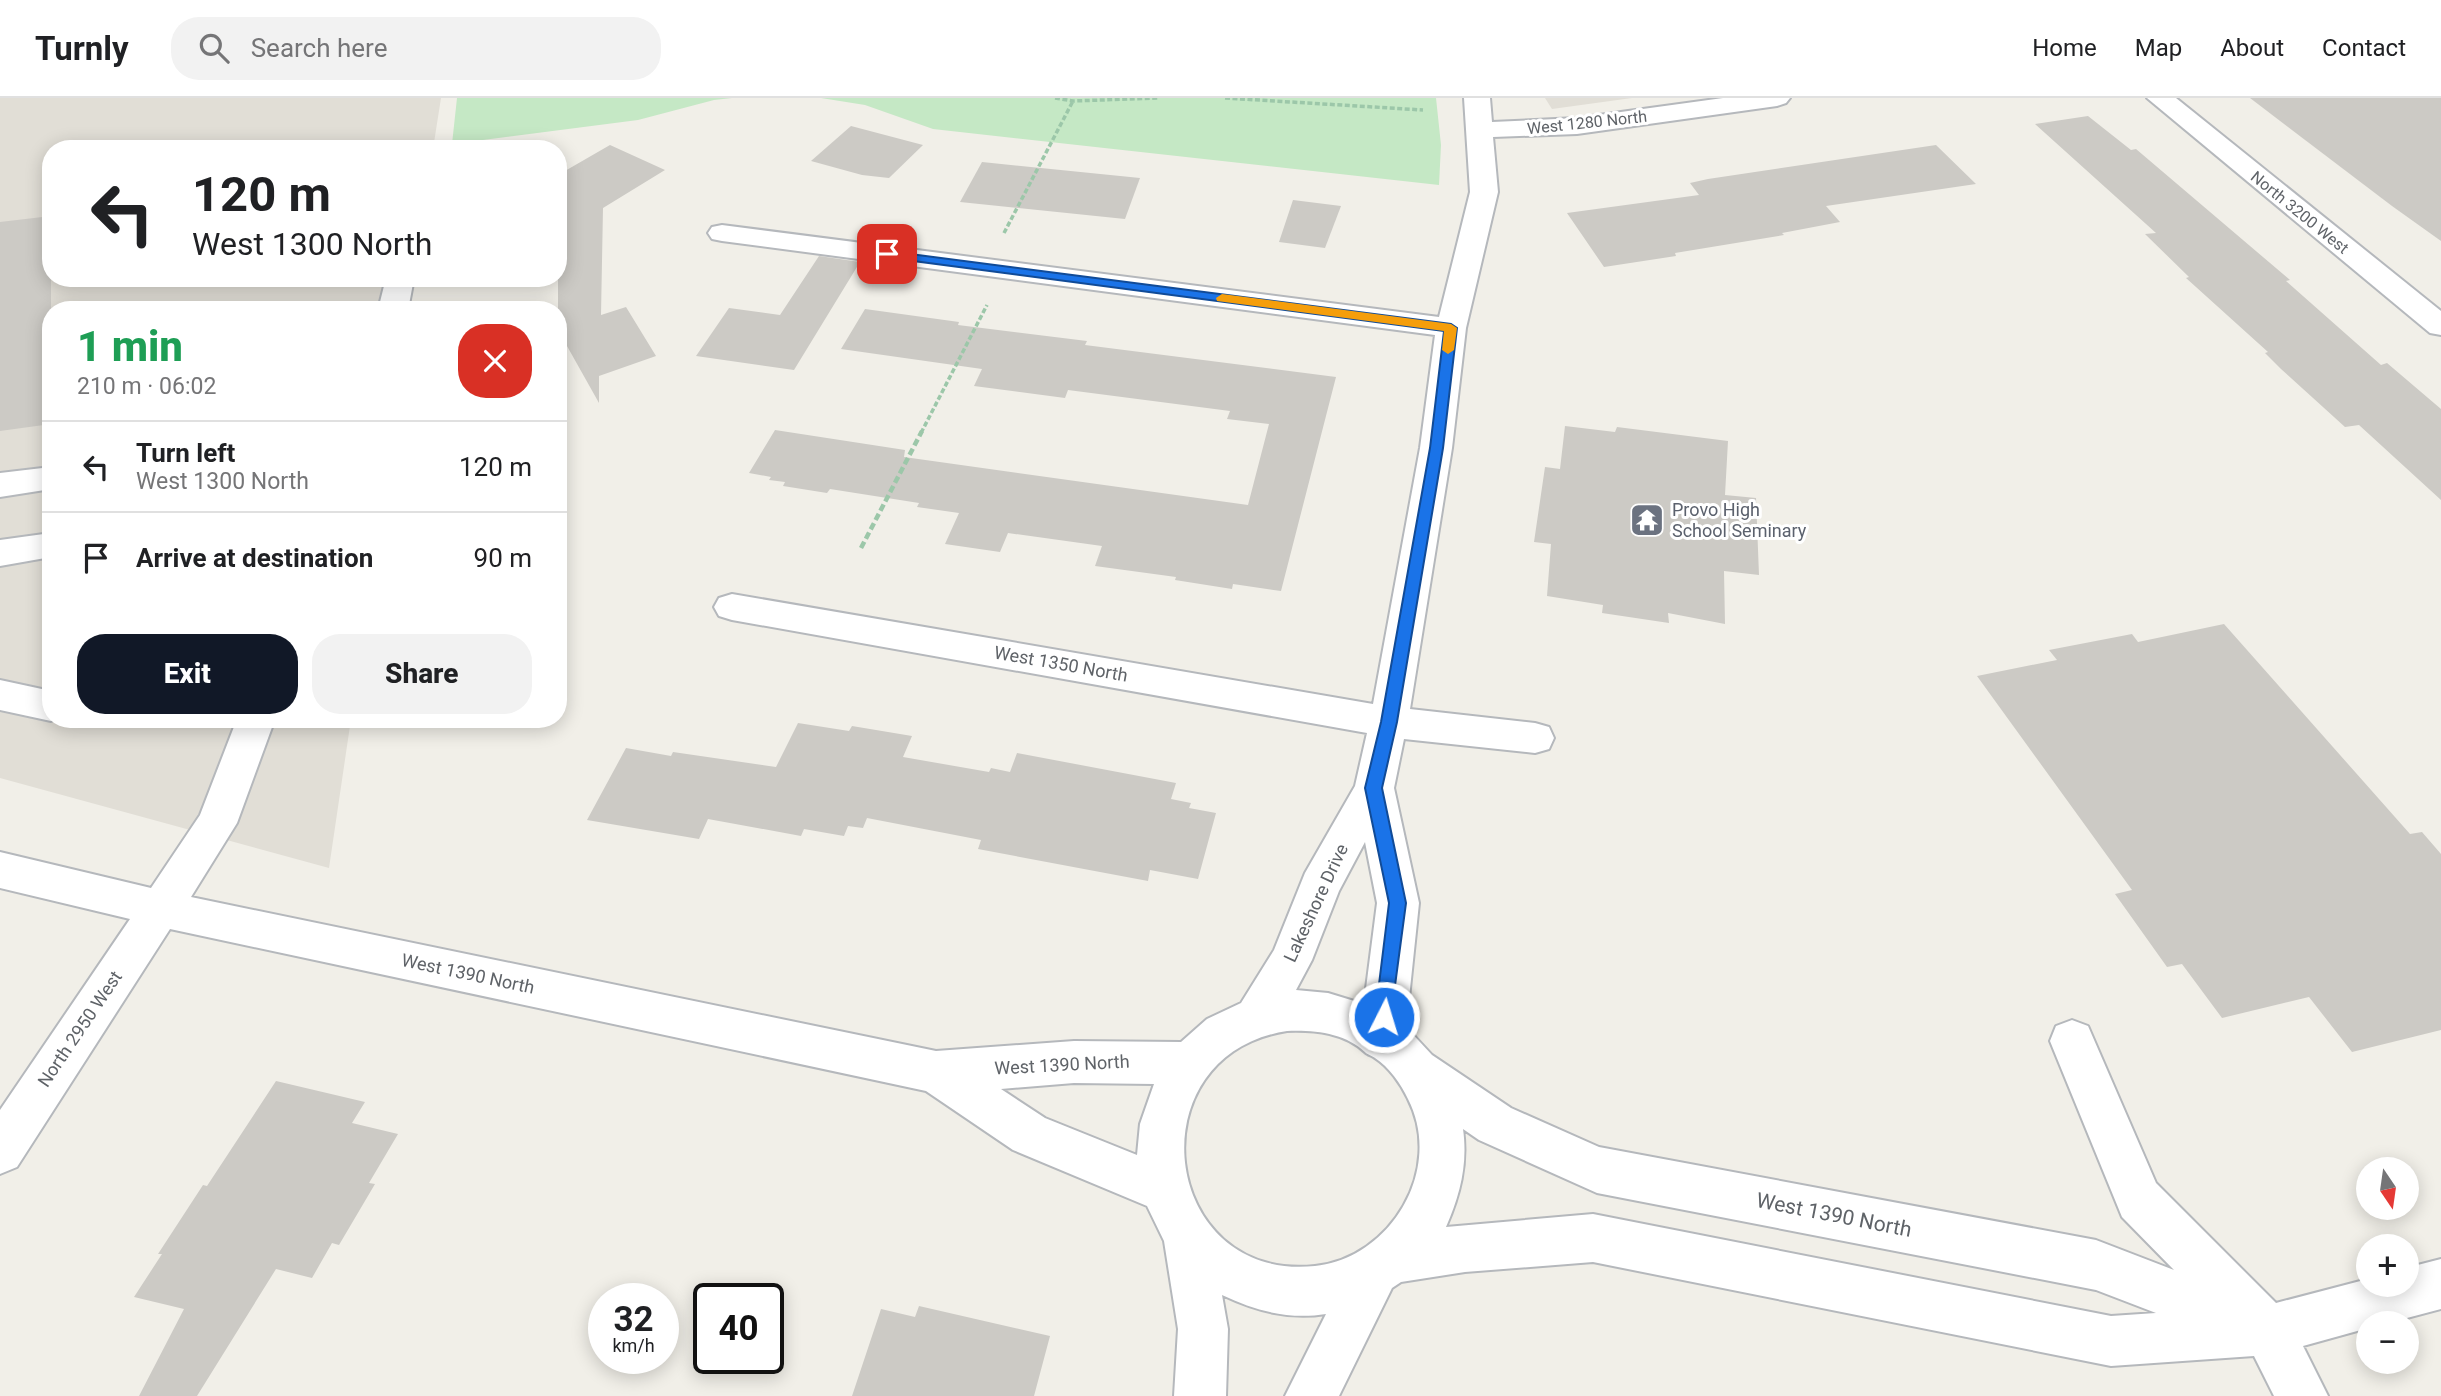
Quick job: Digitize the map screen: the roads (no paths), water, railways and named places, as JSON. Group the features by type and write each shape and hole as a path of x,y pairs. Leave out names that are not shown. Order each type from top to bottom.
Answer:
{"street":[{"name":"Lakeshore Drive","path":"1257,1016 1291,960 1321,886 1374,788 1389,722 1436,448 1451,328 1484,192 1477,98"},
{"name":"West 1280 North","path":"1480,130 1577,126 1672,105 1777,98"},
{"name":"North 3200 West","path":"2160,98 2441,326"},
{"path":"722,233 1451,328"},
{"path":"0,485 42,479"},
{"path":"0,553 42,546"},
{"name":"West 1350 North","path":"732,607 1389,722 1535,738"},
{"path":"0,695 42,704"},
{"name":"North 2950 West","path":"0,1151 218,823 253,728"},
{"name":"Lakeshore Drive","path":"1374,788 1398,903 1398,1054"},
{"name":"West 1390 North","path":"0,870 161,908 936,1072 1074,1062 1187,1063"},
{"name":"West 1390 North","path":"1186,1233 1164,1188 1157,1144 1165,1101 1187,1063 1218,1034 1257,1016 1300,1011 1343,1019 1398,1054 1495,1124 1597,1170 2095,1265 2268,1330"},
{"path":"2072,1041 2139,1200 2268,1330 2302,1396"},
{"path":"1311,1396 1383,1267 1412,1245 1436,1203 1445,1155 1436,1108 1398,1054"},
{"name":"West 1390 North","path":"936,1072 1029,1134 1093,1163 1164,1188"},
{"path":"1186,1233 1224,1268 1272,1288 1324,1291 1383,1267 1465,1248 1594,1238 2111,1341 2268,1330 2441,1284"},
{"path":"1186,1233 1203,1329 1200,1396"}],"place":[{"name":"Provo High School Seminary","path":"1647,520"}]}
